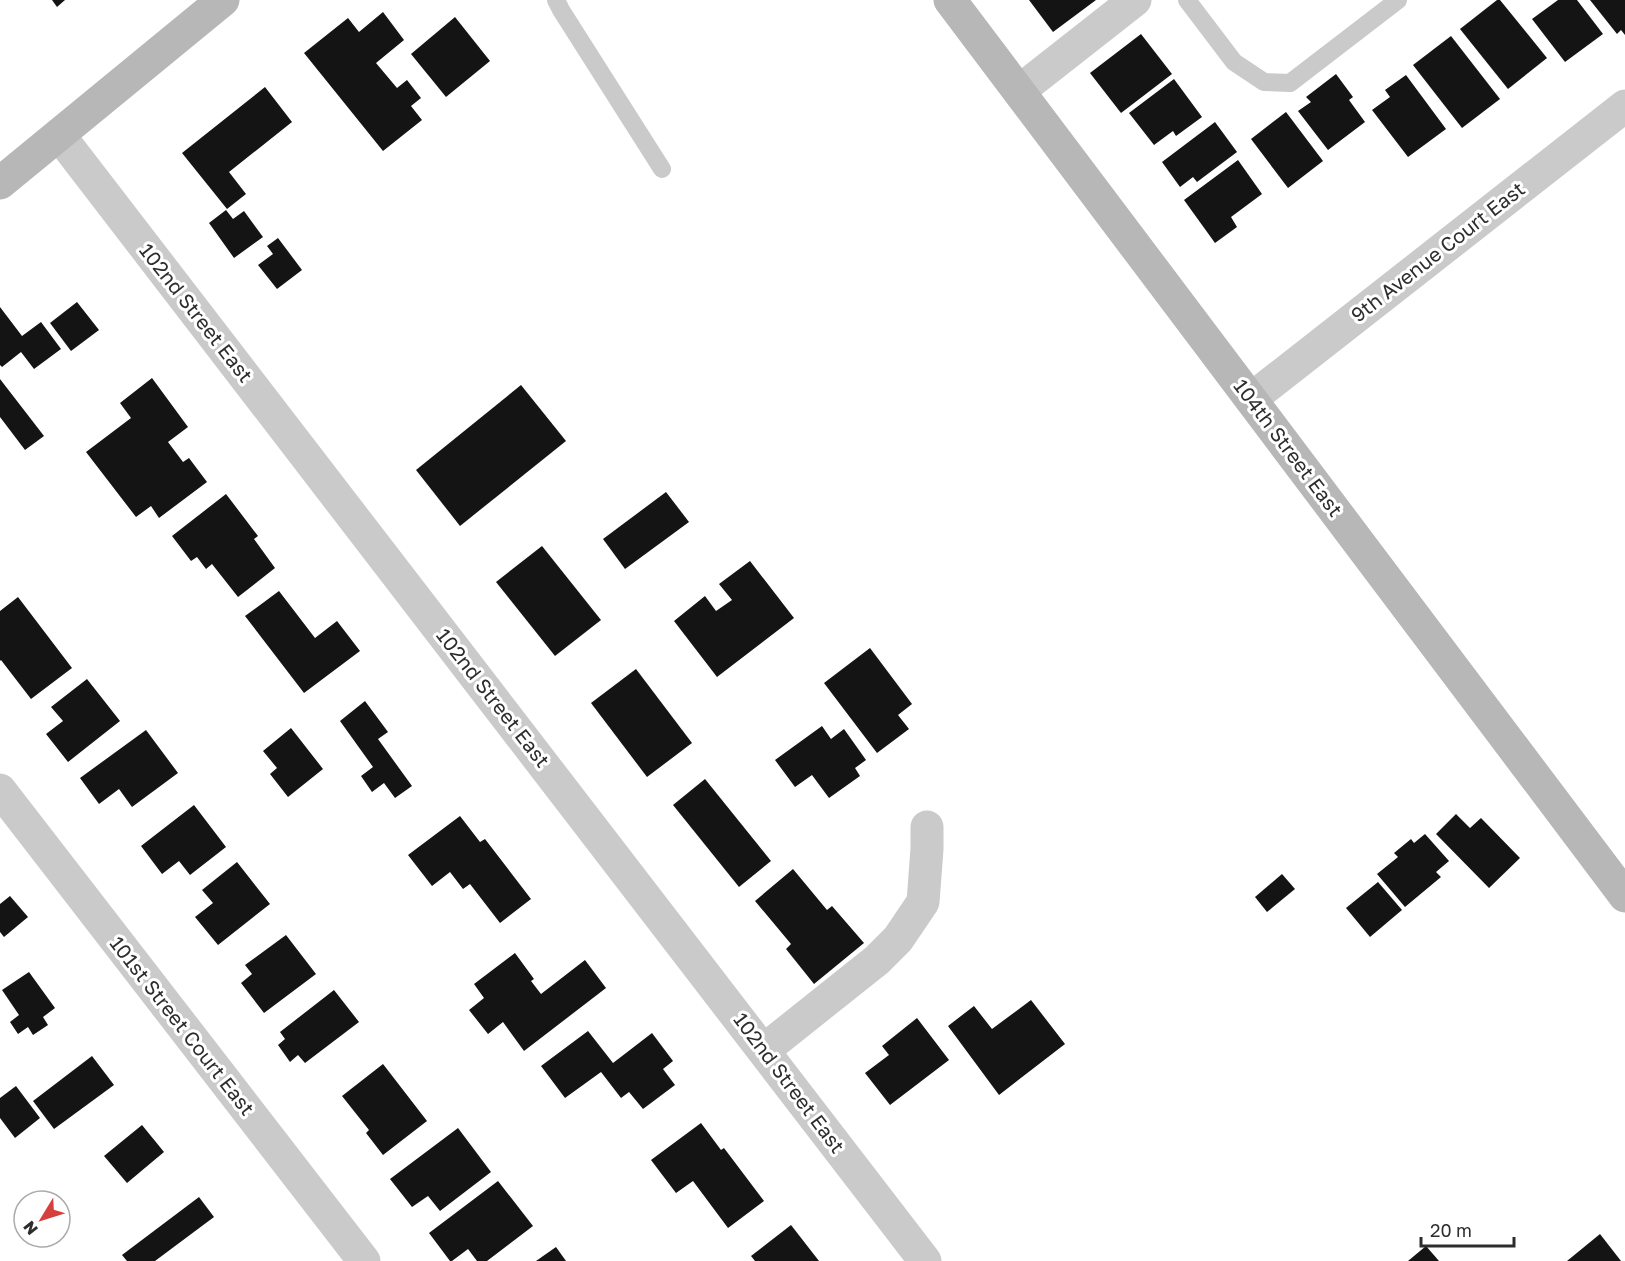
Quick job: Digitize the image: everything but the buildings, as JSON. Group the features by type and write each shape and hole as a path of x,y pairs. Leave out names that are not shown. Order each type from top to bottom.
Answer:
{"street":[{"path":"0,183 223,0"},
{"name":"104th Street East","path":"950,0 1625,896"},
{"path":"1019,91 1135,0"},
{"name":"9th Avenue Court East","path":"1251,399 1625,106"},
{"name":"102nd Street East","path":"59,135 926,1261"},
{"name":"101st Street Court East","path":"0,790 364,1261"},
{"path":"764,1050 878,960 898,939 923,902 927,827"}],"lane":[{"path":"556,0 662,169"},
{"path":"1187,0 1234,62 1264,82 1290,83 1398,0"}]}
